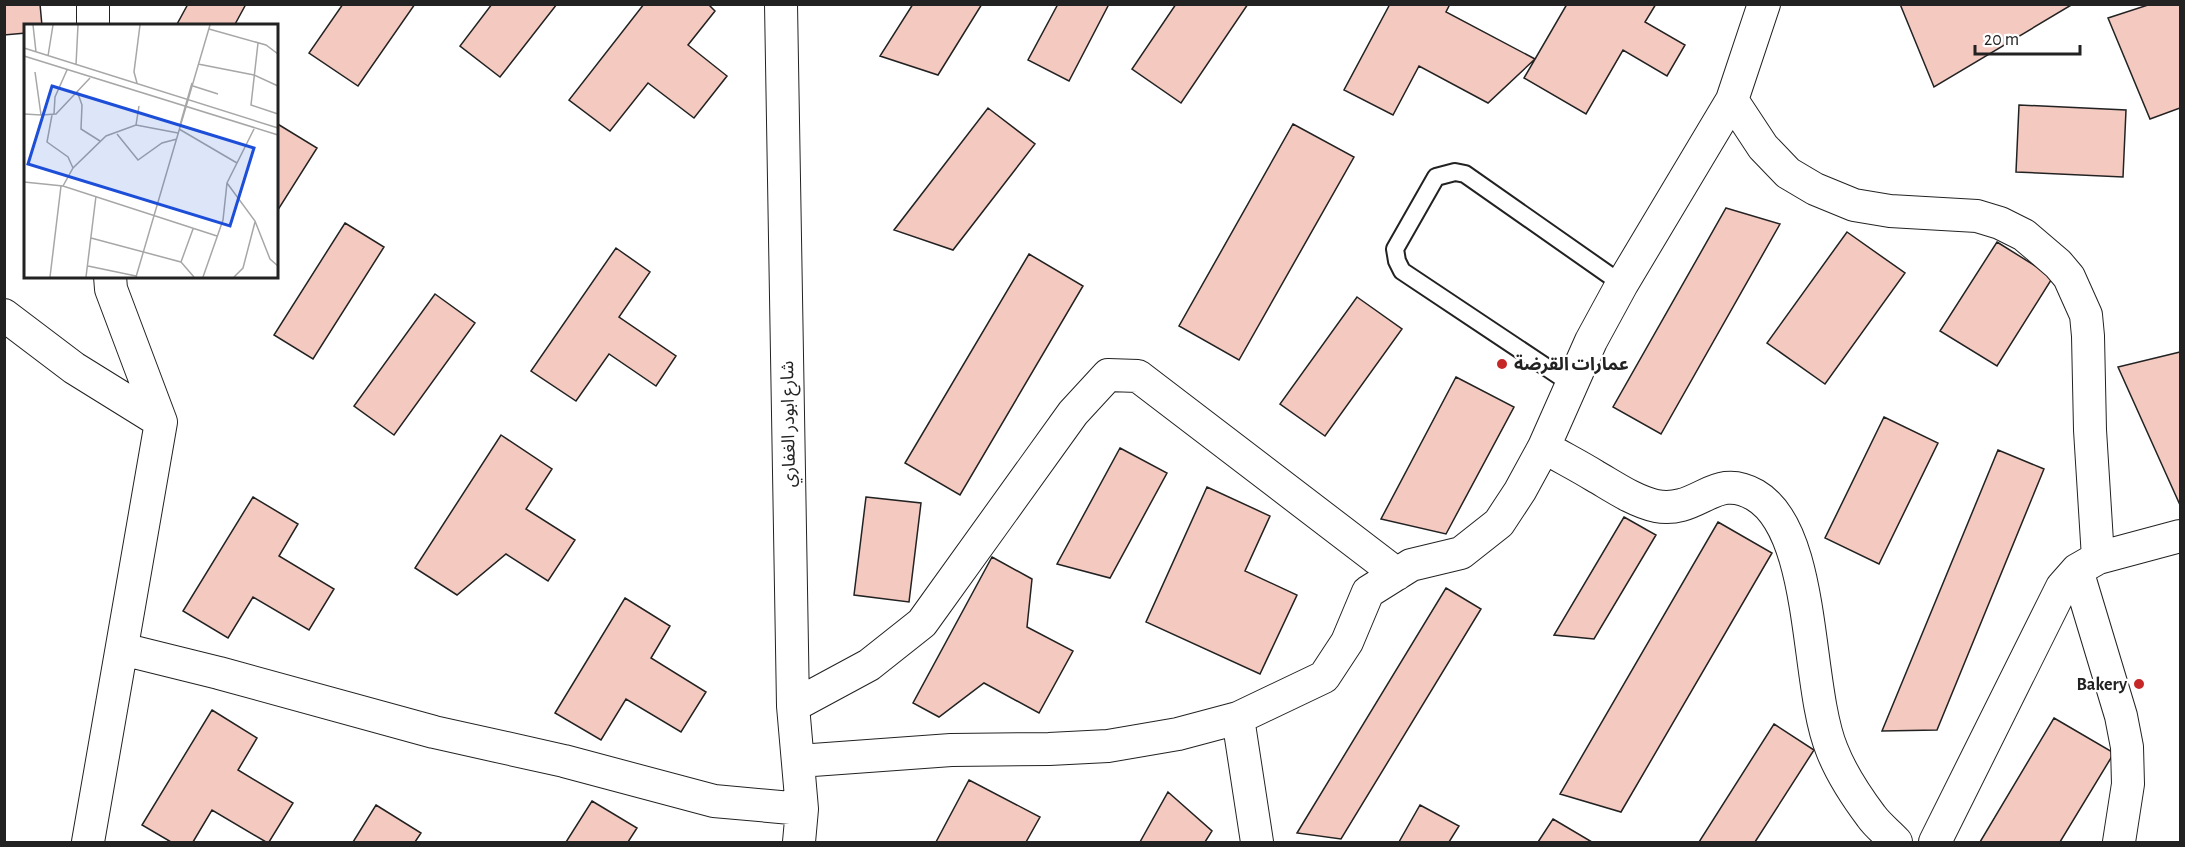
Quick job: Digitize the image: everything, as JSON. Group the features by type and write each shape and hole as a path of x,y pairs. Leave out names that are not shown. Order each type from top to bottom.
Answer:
{"street":[{"path":"93,4 93,24"},
{"name":"شارع ابودر الغفاري","path":"780,4 793,706 802,808 799,843"},
{"path":"799,761 951,750 1108,746 1178,734 1238,718 1324,677 1347,642 1368,592 1410,565 1461,553 1499,523 1520,491 1544,447 1591,341 1622,284 1732,100 1764,4"},
{"path":"1732,100 1763,147 1788,173 1815,189 1854,206 1890,212 1977,216 2000,223 2024,235 2058,264 2069,277 2086,315 2088,336 2090,430 2087,564 2127,747 2127,784 2119,843"},
{"path":"88,843 161,422 111,289 110,278"},
{"path":"4,315 74,368 161,422"},
{"path":"793,706 869,665 922,622 1073,413 1108,375 1138,376 1397,574"},
{"path":"1544,447 1628,495 1655,506 1674,507 1694,502 1715,489 1736,487 1756,496 1773,511 1787,534 1797,561 1818,692 1831,748 1846,779 1872,817 1896,843"},
{"path":"1935,843 2062,587 2087,564 2181,536"},
{"path":"122,649 434,732 564,761 714,801 802,808"},
{"path":"1238,718 1257,843"}],"lane":[{"path":"1573,385 1402,271 1395,249 1436,177 1455,172 1465,174 1622,284"}],"building":[{"path":"4,4 40,4 42,24 24,24 24,33 4,35"},
{"path":"188,4 246,4 235,24 177,24"},
{"path":"343,4 415,4 358,86 309,53"},
{"path":"492,4 557,4 500,77 460,46"},
{"path":"644,4 708,4 715,11 688,45 727,76 694,118 648,83 610,131 569,100"},
{"path":"913,4 982,4 938,75 880,56"},
{"path":"1058,4 1109,4 1069,81 1028,60"},
{"path":"1176,4 1248,4 1181,103 1132,69"},
{"path":"1390,4 1450,4 1446,12 1535,59 1488,103 1419,66 1393,115 1344,90"},
{"path":"1567,4 1656,4 1645,22 1685,45 1667,76 1623,50 1586,114 1524,78"},
{"path":"1900,4 2073,4 1934,87"},
{"path":"2151,4 2180,4 2180,108 2150,119 2108,18"},
{"path":"2019,105 2126,110 2123,177 2016,172"},
{"path":"988,108 1035,144 953,250 894,230"},
{"path":"278,124 317,148 278,210"},
{"path":"1293,124 1354,157 1239,360 1179,326"},
{"path":"1726,208 1780,224 1661,434 1613,407"},
{"path":"345,223 384,247 313,359 274,335"},
{"path":"1847,232 1905,273 1825,384 1767,343"},
{"path":"1997,242 2053,277 1997,366 1940,331"},
{"path":"616,248 650,272 619,317 676,356 656,386 609,354 576,401 531,371"},
{"path":"1029,254 1083,286 960,495 905,463"},
{"path":"435,294 475,323 394,435 354,406"},
{"path":"1357,297 1402,329 1325,436 1280,404"},
{"path":"2180,352 2180,505 2118,367"},
{"path":"1456,377 1514,407 1446,534 1381,519"},
{"path":"1884,417 1938,443 1879,564 1825,538"},
{"path":"501,435 552,469 526,509 575,540 548,581 506,554 457,595 415,568"},
{"path":"1120,448 1167,473 1110,578 1057,564"},
{"path":"1998,450 2044,469 1937,730 1882,731"},
{"path":"1207,487 1270,516 1245,571 1297,595 1260,674 1146,622"},
{"path":"253,497 298,524 279,556 334,589 309,630 253,597 228,638 183,611"},
{"path":"866,497 921,503 909,602 854,595"},
{"path":"1624,517 1656,535 1594,639 1554,635"},
{"path":"1718,522 1772,553 1621,812 1560,794"},
{"path":"992,557 1032,579 1027,627 1073,651 1039,713 984,683 939,717 913,703"},
{"path":"1446,588 1481,609 1341,839 1297,833"},
{"path":"625,598 670,626 651,658 706,692 681,732 626,699 601,740 555,713"},
{"path":"212,710 257,738 238,770 293,803 269,842 212,810 193,842 171,842 142,825"},
{"path":"2054,718 2114,753 2060,842 1980,842"},
{"path":"1774,724 1814,750 1755,842 1699,842"},
{"path":"969,780 1040,817 1026,842 936,842"},
{"path":"1168,792 1212,831 1205,842 1140,842"},
{"path":"592,801 637,828 628,842 566,842"},
{"path":"376,805 421,833 415,842 353,842"},
{"path":"1420,805 1459,826 1449,842 1399,842"},
{"path":"1553,819 1592,842 1538,842"}],"place":[{"name":"عمارات القرضة","path":"1502,364"},
{"name":"Bakery","path":"2139,684"}]}
